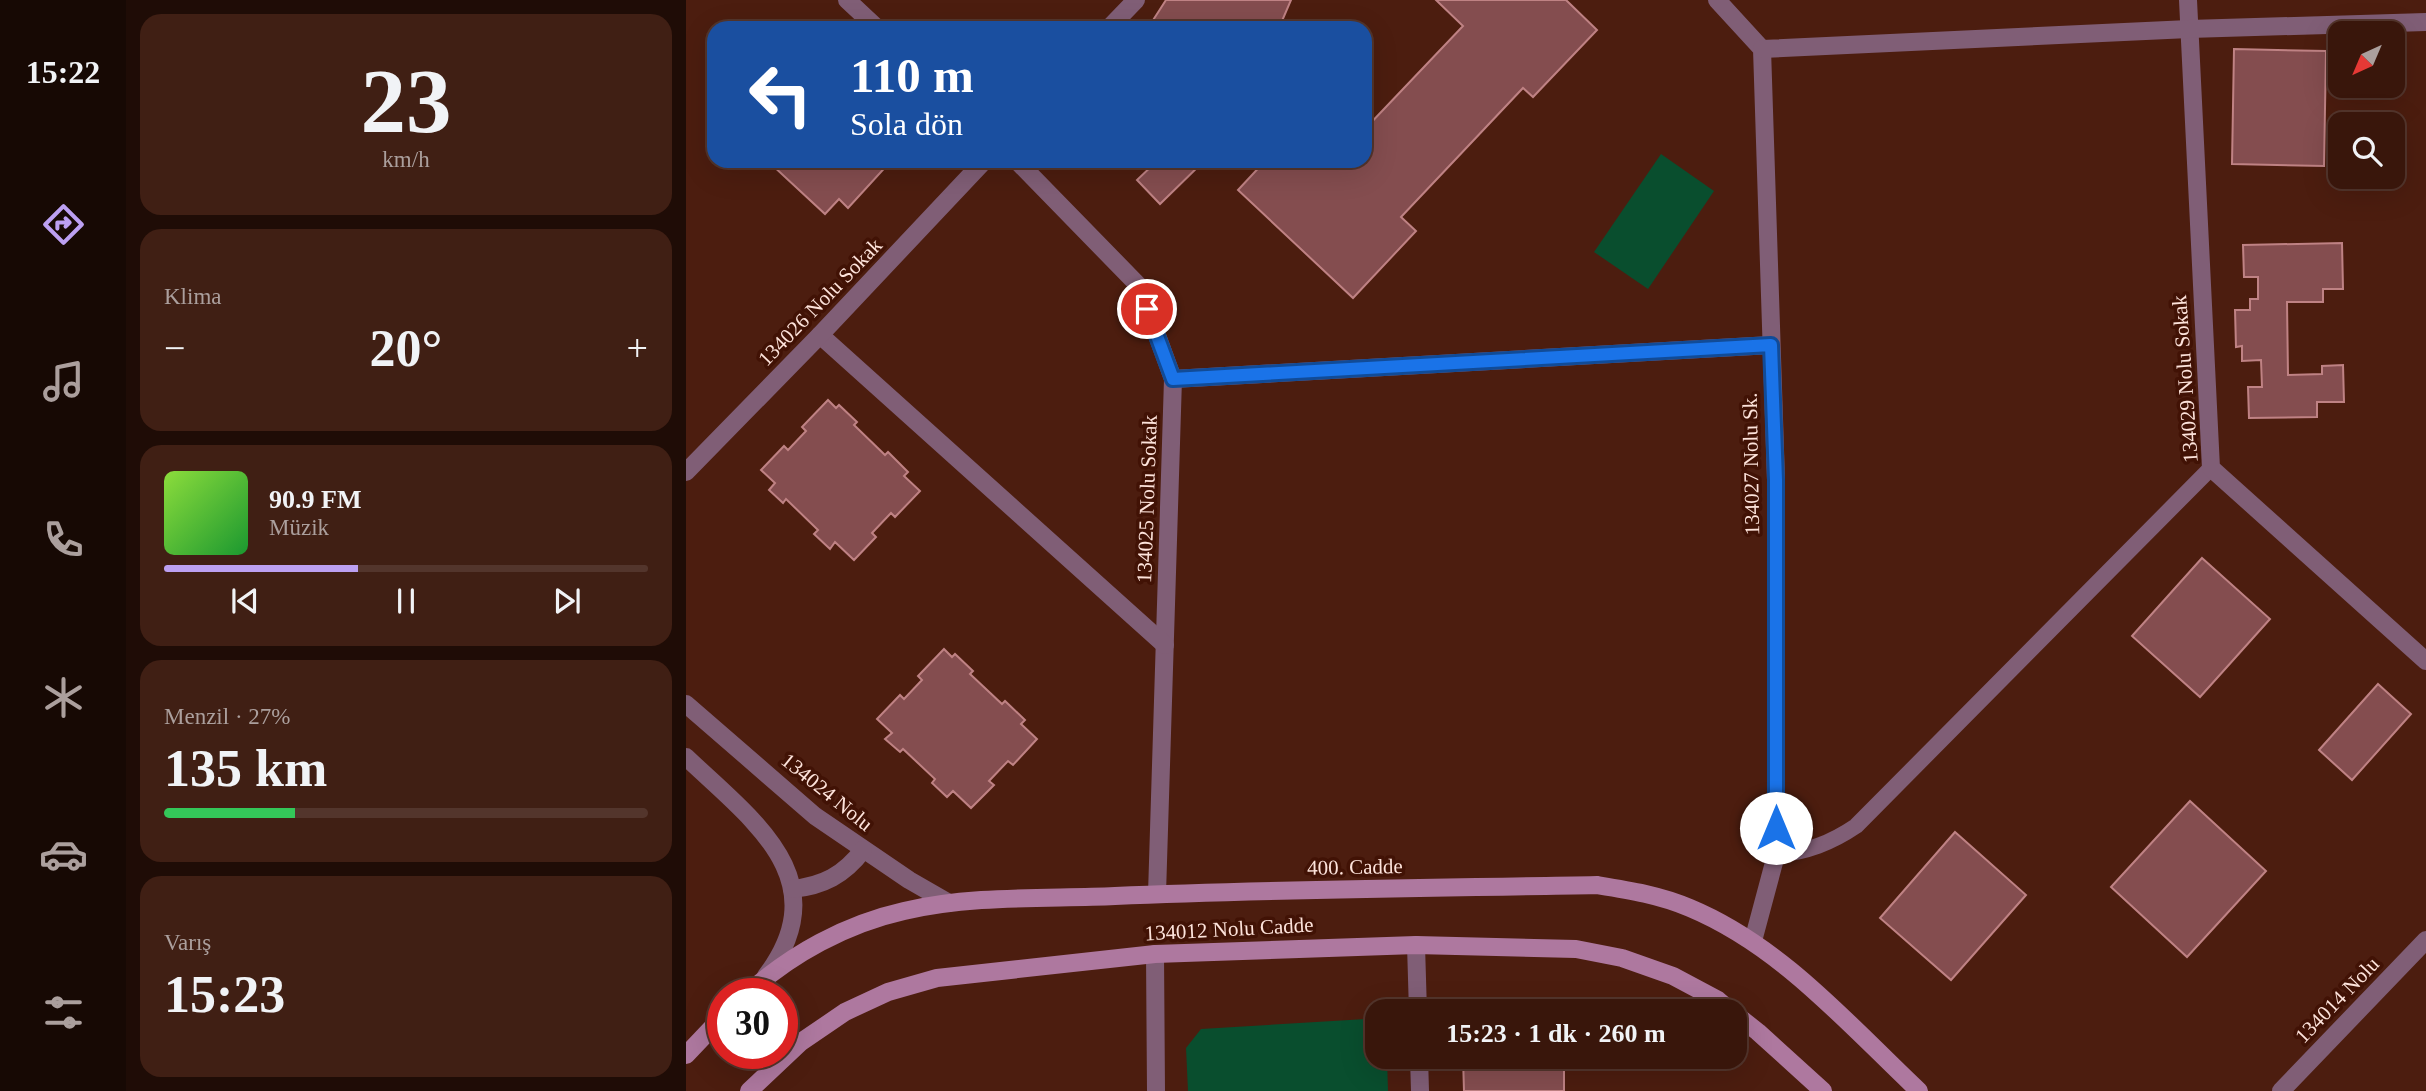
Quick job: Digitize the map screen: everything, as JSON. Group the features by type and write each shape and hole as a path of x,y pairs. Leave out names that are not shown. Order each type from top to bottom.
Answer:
{"main road":[{"name":"400. Cadde","path":"765,977 806,950 851,928 903,911 949,903 1157,894 1597,885 1643,893 1688,907 1754,941 1784,964 1919,1091"},
{"name":"134012 Nolu Cadde","path":"749,1091 801,1042 845,1012 888,992 937,978 1155,954 1416,945 1576,949 1622,958 1673,976 1715,999"},
{"name":"134012 Nolu Cadde","path":"1747,1023 1823,1091"},
{"path":"686,1055 707,1033"}],"street":[{"path":"847,0 870,21"},
{"path":"1116,21 1136,0"},
{"path":"1717,0 1762,49 2189,29 2426,22"},
{"name":"134029 Nolu Sokak","path":"2188,0 2211,468 2426,661"},
{"name":"134027 Nolu Sk.","path":"1754,941 1776,855 1776,480 1762,49"},
{"name":"134026 Nolu Sokak","path":"686,472 977,168"},
{"name":"134025 Nolu Sokak","path":"1024,168 1139,286 1173,379 1157,894"},
{"path":"820,335 1165,645"},
{"path":"1173,379 1771,345"},
{"name":"134024 Nolu","path":"686,705 815,816 863,850 949,903"},
{"path":"686,757 766,833 787,869 793,908 788,936 777,962 765,977"},
{"path":"792,889 828,881 853,862 863,850"},
{"name":"134014 Nolu","path":"2281,1091 2426,940"},
{"path":"1416,945 1418,999"},
{"path":"1155,954 1156,1091"},
{"path":"1419,1069 1420,1091"}],"lane":[{"path":"1776,855 1818,847 1838,838 1856,825 2211,468"}],"green space":[{"path":"1661,154 1714,191 1648,289 1594,252"},
{"path":"1365,1019 1365,1069 1387,1069 1388,1091 1188,1091 1186,1048 1201,1029"}],"building":[{"path":"1166,0 1291,0 1282,21 1152,21"},
{"path":"1436,0 1566,0 1597,30 1533,97 1523,88 1401,217 1416,231 1353,298 1238,190 1258,168 1372,168 1372,122 1463,26"},
{"path":"2234,49 2326,51 2324,166 2232,164"},
{"path":"775,168 885,168 848,208 839,199 825,214"},
{"path":"1150,168 1197,168 1160,204 1137,180"},
{"path":"2342,243 2343,289 2323,289 2323,302 2287,302 2288,375 2322,374 2322,366 2343,365 2344,402 2317,402 2317,417 2249,418 2248,387 2262,387 2261,360 2242,361 2242,346 2236,347 2235,310 2250,310 2250,299 2258,299 2258,277 2244,277 2243,245"},
{"path":"828,400 836,408 839,405 857,422 854,425 885,455 888,452 908,472 904,476 920,491 895,517 891,513 872,533 876,537 854,560 835,542 830,549 814,534 818,530 786,499 783,503 769,490 775,483 761,470 784,446 788,450 806,431 802,427"},
{"path":"2202,558 2270,619 2200,697 2132,636"},
{"path":"944,649 952,657 955,654 973,671 970,674 1002,704 1005,701 1025,720 1021,724 1037,739 1013,765 1008,761 989,781 994,785 971,808 953,791 947,797 932,783 935,779 903,749 900,752 885,739 892,733 877,719 900,695 904,699 922,680 918,676"},
{"path":"2378,684 2411,714 2352,780 2319,750"},
{"path":"2190,801 2266,871 2187,957 2111,887"},
{"path":"1955,832 2026,895 1951,980 1880,918"},
{"path":"1463,1069 1564,1069 1564,1091 1464,1091"}],"route":[{"path":"1147,309 1173,379 1771,345 1776,480 1776,828"}]}
